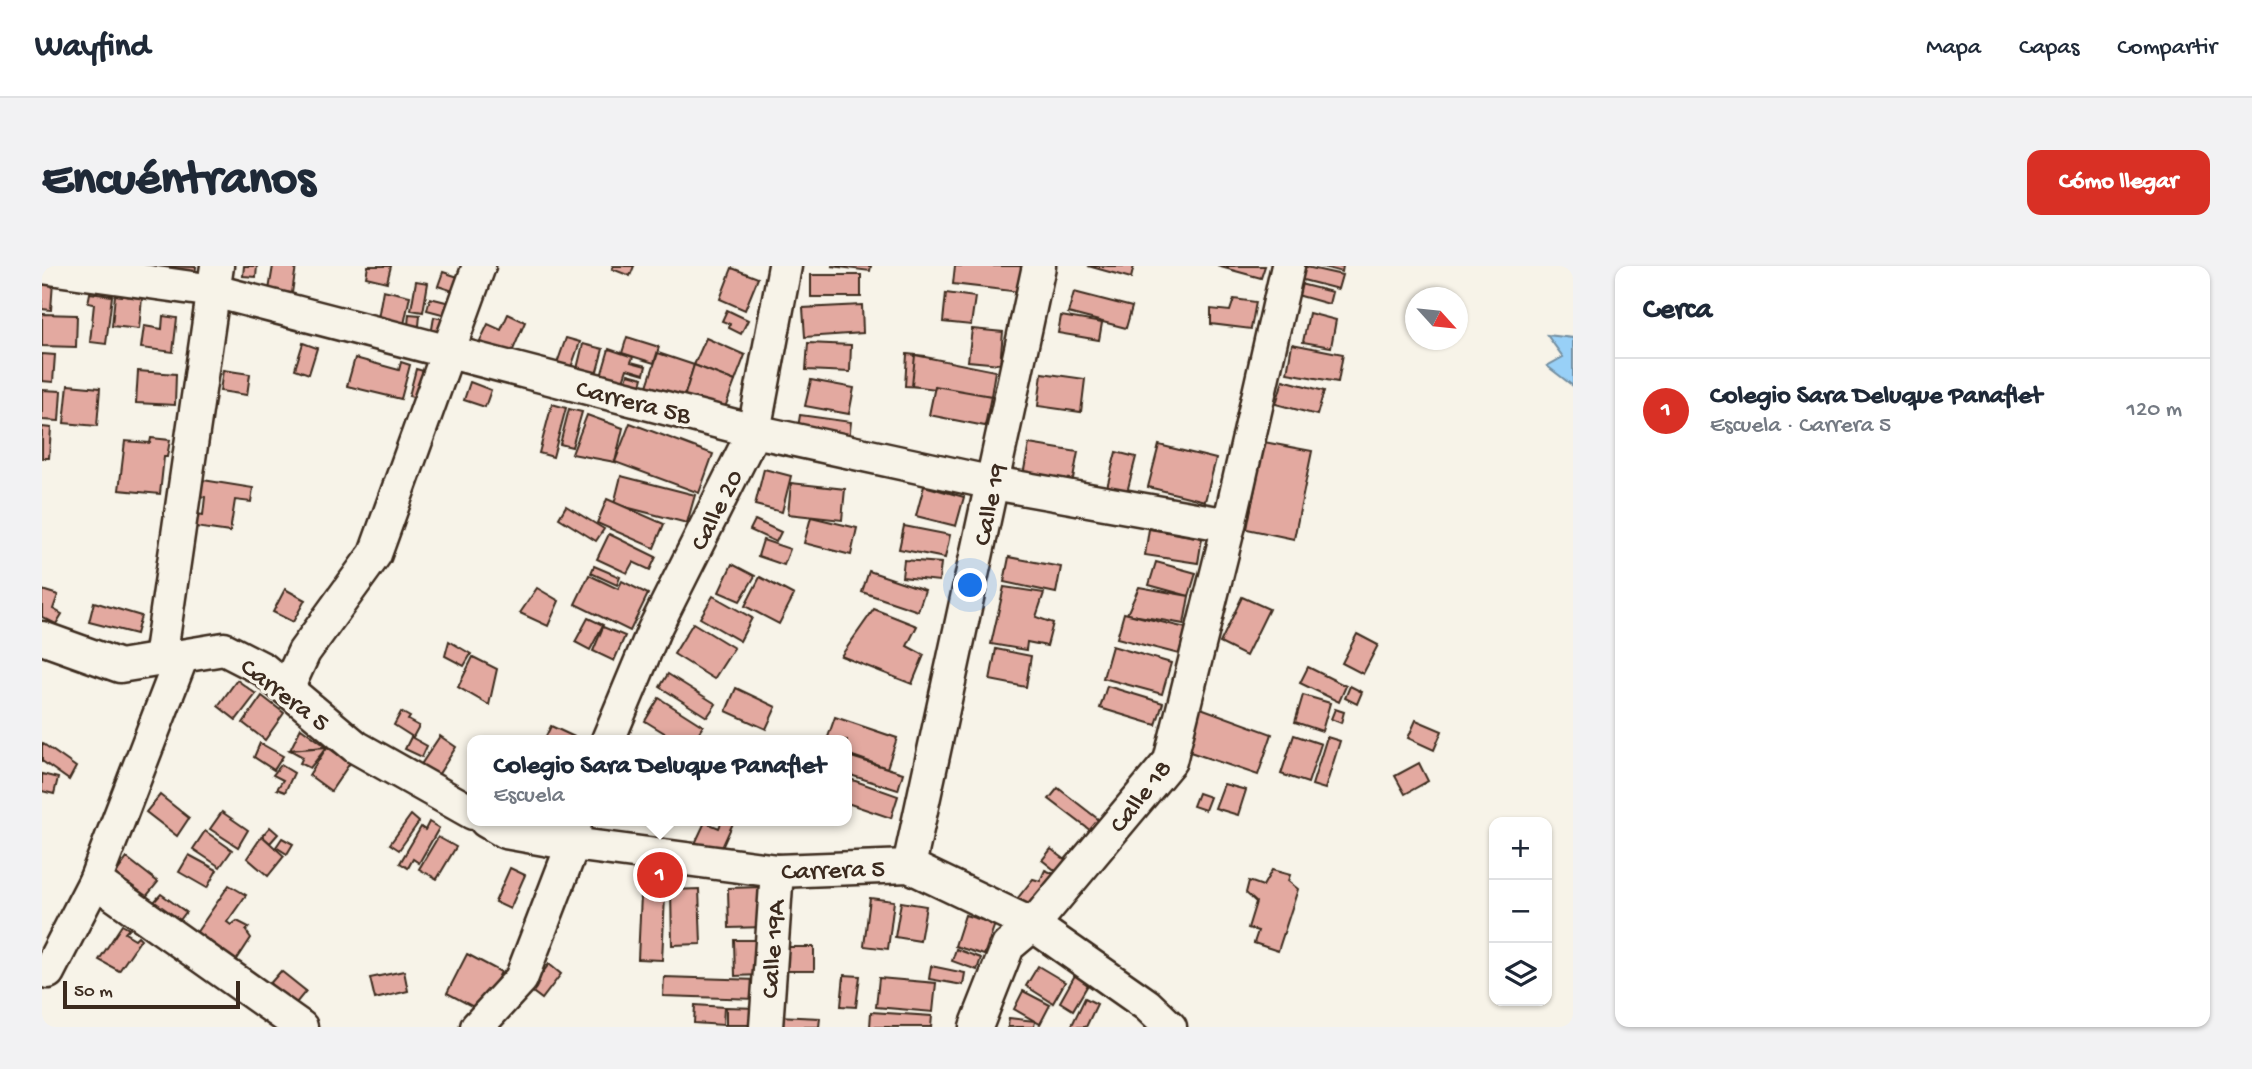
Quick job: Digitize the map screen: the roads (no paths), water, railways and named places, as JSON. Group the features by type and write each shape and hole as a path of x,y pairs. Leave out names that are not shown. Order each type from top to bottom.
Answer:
{"street":[{"path":"287,689 304,652 375,554 479,266"},
{"name":"Calle 20","path":"610,735 653,630 754,431 785,266"},
{"name":"Calle 19","path":"909,866 1040,266"},
{"name":"Calle 18","path":"976,1027 1007,946 1033,925 1170,761 1229,525 1288,266"},
{"name":"Carrera 5B","path":"42,267 215,279 448,352 754,431 993,483 1229,525"},
{"path":"48,972 95,881 171,657 215,279"},
{"name":"Carrera 5","path":"42,638 120,666 223,649 263,669 356,747 467,810"},
{"name":"Carrera 5","path":"495,826 505,832 574,832 777,871 909,866 1033,925 1147,1005 1170,1027"},
{"path":"477,1027 521,979 574,832"},
{"name":"Calle 19A","path":"766,1027 777,871"},
{"path":"95,881 301,1027"}],"water":[{"path":"1547,335 1573,338 1573,386 1547,366 1563,357"}],"place":[{"name":"Colegio Sara Deluque Panaflet","path":"660,875"}]}
